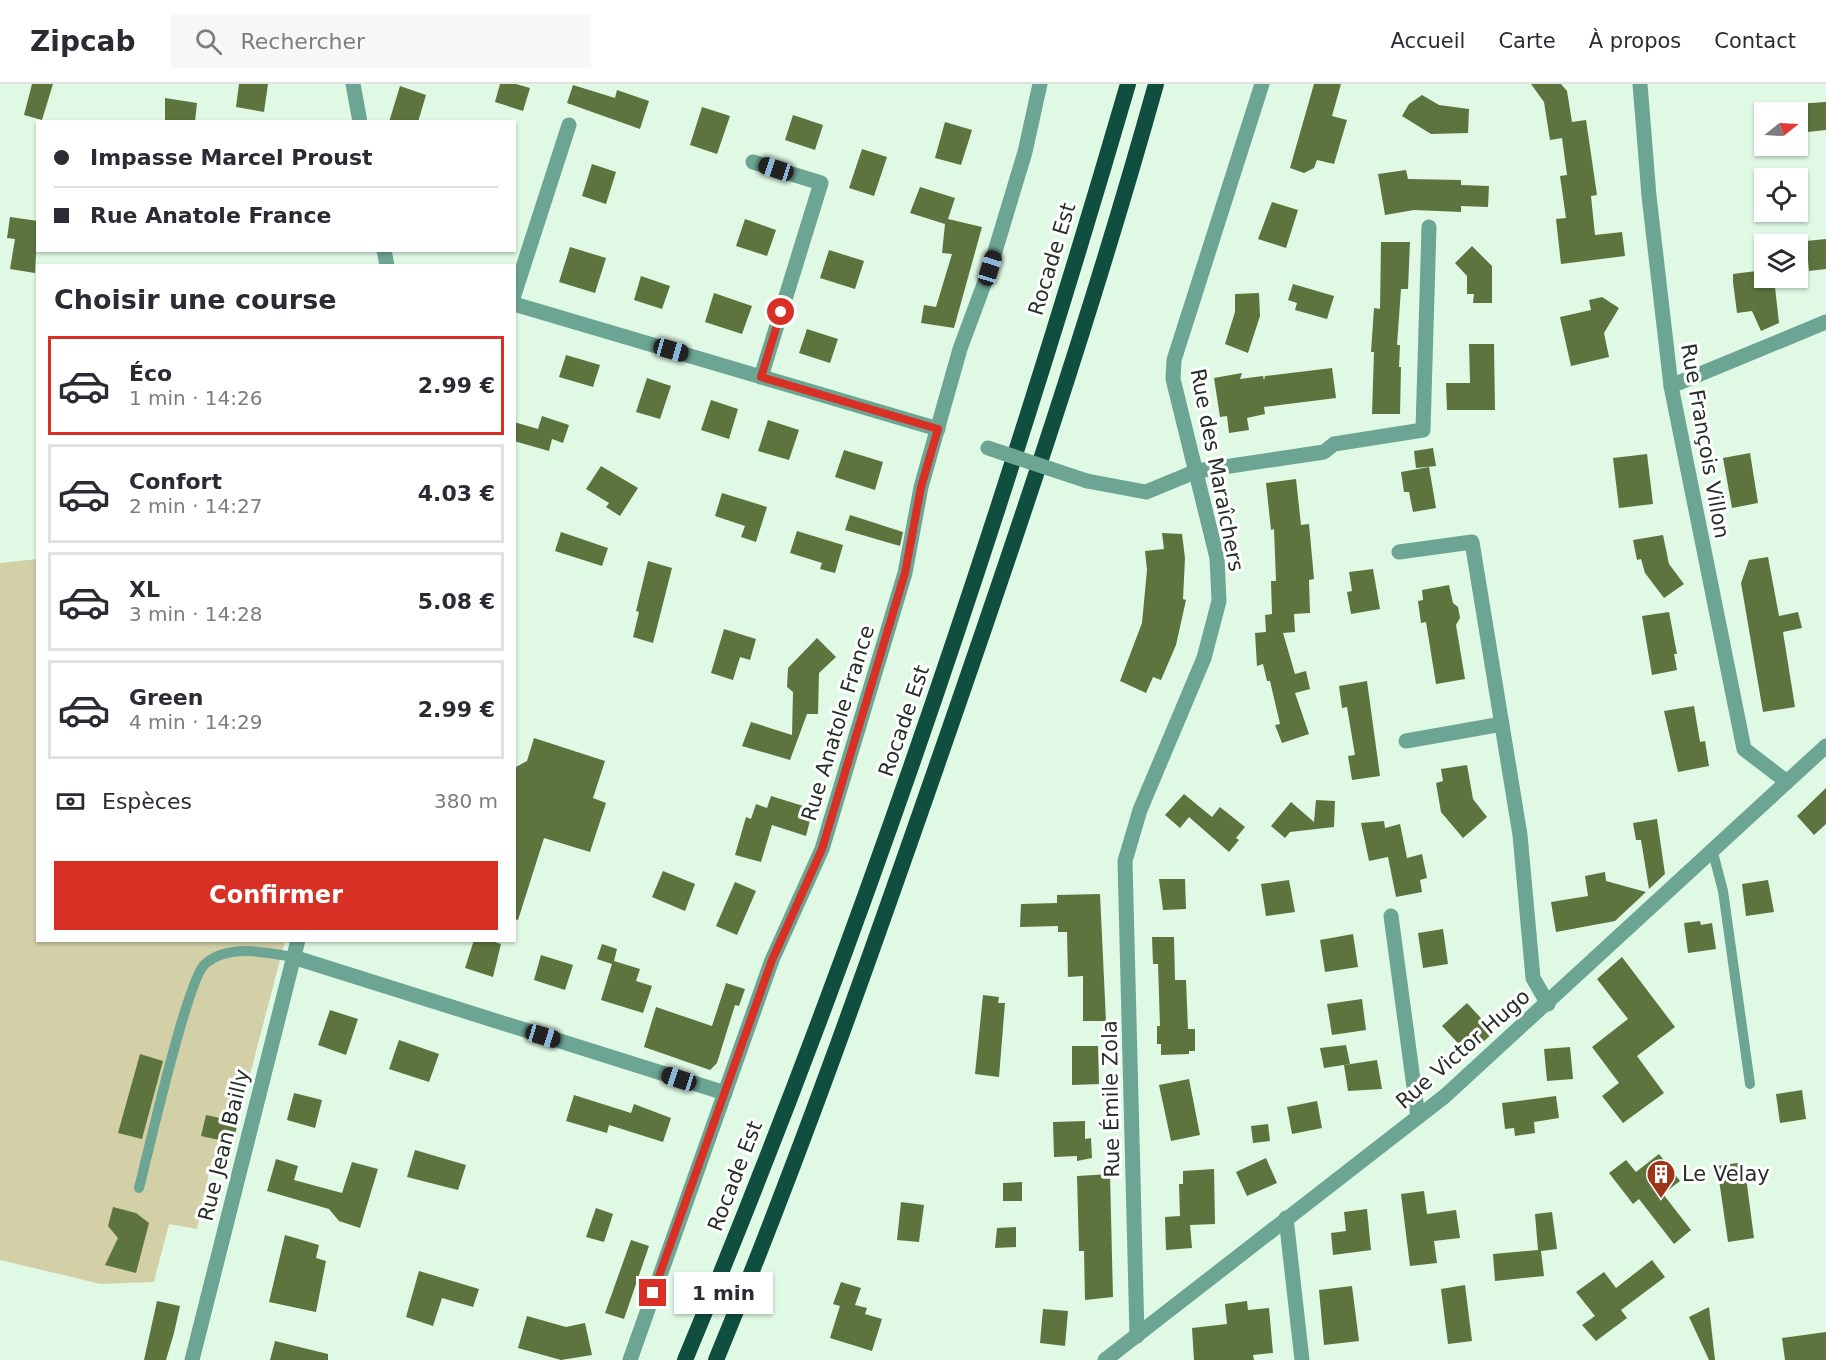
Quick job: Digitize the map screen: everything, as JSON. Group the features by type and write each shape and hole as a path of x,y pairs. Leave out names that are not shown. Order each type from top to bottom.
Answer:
{"highway":[{"name":"Rocade Est","path":"685,1360 834,986 942,682 1085,232 1128,84"},
{"path":"716,1360 869,960 1006,566 1095,292 1156,84"}],"street":[{"path":"353,84 360,120"},
{"name":"Rue Anatole France","path":"630,1360 772,960 822,849 905,573 921,487 960,350 990,268 1025,152 1040,84"},
{"name":"Rue des Maraîchers","path":"1125,861 1136,819 1204,658 1219,601 1217,558 1173,379 1174,360 1262,84"},
{"name":"Rue François Villon","path":"1640,84 1648,196 1671,386 1744,749 1787,782"},
{"path":"516,289 568,125"},
{"path":"753,162 821,183 761,377"},
{"path":"988,448 1087,481 1146,492 1197,471 1324,452 1334,444 1423,430 1429,227"},
{"path":"516,305 938,429"},
{"path":"1671,386 1826,322"},
{"path":"1399,552 1472,542 1520,835 1533,978 1548,1004"},
{"path":"1406,741 1502,724"},
{"name":"Rue Victor Hugo","path":"1106,1360 1445,1096 1548,1004 1712,849 1826,746"},
{"name":"Rue Émile Zola","path":"1125,861 1137,1336"},
{"path":"1391,916 1418,1117"},
{"name":"Rue Jean Bailly","path":"192,1360 297,942"},
{"path":"293,957 724,1093"},
{"path":"1286,1218 1302,1360"}],"lane":[{"path":"1712,849 1723,891 1750,1084"},
{"path":"139,1188 189,997 203,965 216,957 240,951 266,952 293,957"}],"shaded area":[{"path":"36,559 36,942 285,942 227,1162 212,1159 197,1229 169,1224 154,1282 101,1284 0,1260 0,563"}],"building":[{"path":"32,84 53,84 42,120 24,115"},
{"path":"239,84 268,84 264,112 236,107"},
{"path":"500,84 516,84 530,88 523,111 495,102"},
{"path":"1314,84 1341,84 1332,116 1347,120 1334,164 1317,160 1314,168 1304,173 1290,168"},
{"path":"1531,84 1561,84 1567,91 1572,122 1586,120 1597,195 1591,196 1595,235 1622,232 1625,256 1561,264 1556,219 1566,218 1560,176 1567,175 1562,138 1550,140 1544,102"},
{"path":"573,85 615,98 617,90 649,101 640,129 567,103"},
{"path":"400,86 426,95 419,120 390,120"},
{"path":"1422,95 1439,105 1469,109 1468,133 1431,134 1402,116 1409,104"},
{"path":"165,98 197,103 195,120 165,120"},
{"path":"1826,102 1826,130 1808,132 1808,103"},
{"path":"702,107 730,116 717,154 690,145"},
{"path":"793,115 823,125 815,150 785,140"},
{"path":"945,122 972,130 961,165 935,158"},
{"path":"862,149 887,157 874,196 849,188"},
{"path":"592,164 616,172 606,204 582,196"},
{"path":"1406,170 1408,179 1461,180 1461,185 1489,186 1488,207 1461,206 1461,212 1414,210 1385,215 1378,174"},
{"path":"920,187 955,198 948,219 982,227 954,328 921,323 924,305 936,307 952,254 942,253 945,224 910,213"},
{"path":"1272,202 1298,210 1286,248 1258,239"},
{"path":"10,217 36,221 35,273 10,269 15,239 7,238"},
{"path":"745,219 776,230 767,256 736,246"},
{"path":"1826,239 1826,269 1809,271 1808,241"},
{"path":"1381,242 1410,242 1408,289 1401,289 1397,345 1400,345 1399,367 1401,367 1400,414 1372,414 1374,352 1371,352 1374,308 1380,309"},
{"path":"1472,246 1492,266 1492,303 1473,303 1474,294 1467,294 1467,276 1455,263"},
{"path":"570,247 606,258 595,293 559,282"},
{"path":"829,250 864,261 855,289 820,278"},
{"path":"1754,271 1754,288 1775,288 1779,323 1761,331 1752,311 1737,313 1733,274"},
{"path":"641,276 670,286 662,309 634,300"},
{"path":"1293,284 1334,296 1327,319 1295,310 1297,303 1288,300"},
{"path":"714,293 752,306 742,334 705,322"},
{"path":"1259,293 1260,316 1248,353 1225,344 1235,312 1235,294"},
{"path":"1602,297 1619,308 1604,333 1609,357 1571,366 1560,317 1591,310 1589,300"},
{"path":"807,329 838,339 830,363 799,353"},
{"path":"1469,344 1494,344 1495,410 1447,410 1446,383 1470,383"},
{"path":"566,355 600,365 593,387 559,377"},
{"path":"1332,368 1336,398 1264,407 1265,414 1247,418 1249,430 1229,433 1227,416 1220,417 1214,378 1242,373 1240,379 1263,376 1264,380 1265,376"},
{"path":"647,378 671,386 660,419 636,412"},
{"path":"711,400 738,409 729,439 701,430"},
{"path":"542,416 569,425 563,443 552,439 549,451 516,442 516,423 538,429"},
{"path":"768,420 799,430 789,460 758,451"},
{"path":"1433,448 1436,466 1416,468 1414,451"},
{"path":"844,450 883,462 875,490 835,477"},
{"path":"1750,453 1758,503 1732,508 1723,458"},
{"path":"1647,454 1653,504 1619,508 1613,458"},
{"path":"601,466 638,488 620,516 606,507 609,503 586,489"},
{"path":"1429,467 1436,508 1413,512 1409,492 1404,492 1401,472"},
{"path":"1296,479 1301,525 1309,524 1314,579 1309,580 1310,613 1294,614 1295,632 1283,633 1295,674 1306,671 1310,689 1295,693 1309,734 1282,743 1275,725 1280,724 1270,681 1267,681 1263,664 1257,666 1255,633 1266,632 1265,615 1272,614 1271,581 1276,581 1274,529 1271,530 1266,483"},
{"path":"722,493 767,507 756,542 741,537 745,526 715,516"},
{"path":"850,515 903,532 900,546 845,530"},
{"path":"797,531 843,545 835,573 820,569 822,563 790,553"},
{"path":"561,532 608,548 602,566 555,551"},
{"path":"1162,533 1182,534 1185,558 1183,599 1186,600 1176,645 1161,680 1153,677 1146,693 1120,681 1142,623 1147,570 1145,551 1164,549"},
{"path":"1663,535 1669,564 1684,584 1664,598 1645,573 1641,559 1637,560 1633,540"},
{"path":"1768,557 1779,616 1798,612 1802,628 1783,632 1795,707 1763,712 1741,583 1749,560"},
{"path":"648,561 672,568 653,643 633,637 639,612 636,611"},
{"path":"1373,569 1380,609 1351,614 1347,592 1352,591 1349,572"},
{"path":"1449,585 1453,603 1458,607 1460,618 1456,625 1465,679 1436,684 1426,622 1421,623 1418,601 1423,600 1422,590"},
{"path":"1669,612 1677,654 1674,654 1677,670 1652,675 1642,616"},
{"path":"724,629 756,639 750,660 740,657 733,680 711,673"},
{"path":"817,638 836,657 819,673 818,714 807,714 790,760 742,746 751,722 792,735 793,692 787,687 788,668"},
{"path":"1367,681 1380,776 1352,780 1348,756 1355,755 1347,707 1342,708 1339,686"},
{"path":"1694,706 1700,742 1705,741 1709,766 1678,772 1664,711"},
{"path":"534,738 605,761 593,798 606,803 590,852 544,838 518,920 516,920 516,767 527,761"},
{"path":"1467,765 1473,799 1487,817 1463,838 1441,812 1436,783 1443,781 1441,769"},
{"path":"1826,788 1826,824 1814,835 1797,816"},
{"path":"1184,794 1212,817 1220,807 1245,827 1236,838 1239,840 1229,852 1189,817 1180,828 1165,815"},
{"path":"771,796 813,809 806,836 772,825 761,862 735,855 746,817 751,819 756,804 767,808"},
{"path":"1316,800 1335,801 1334,827 1290,832 1285,838 1271,826 1291,802 1314,822"},
{"path":"1657,819 1665,874 1649,889 1641,840 1636,840 1633,823"},
{"path":"1384,821 1385,828 1400,824 1407,858 1422,854 1427,878 1420,880 1422,892 1396,897 1388,857 1369,861 1361,823"},
{"path":"663,871 695,884 685,911 652,897"},
{"path":"1605,872 1606,881 1646,892 1615,921 1556,932 1551,902 1588,896 1585,876"},
{"path":"1159,879 1185,879 1186,909 1163,910"},
{"path":"1289,880 1295,912 1266,916 1261,884"},
{"path":"1768,880 1774,912 1746,916 1742,884"},
{"path":"735,882 756,891 737,935 716,926"},
{"path":"1100,894 1106,1021 1083,1021 1083,976 1068,977 1067,932 1058,932 1058,926 1020,927 1021,904 1057,903 1057,895"},
{"path":"1700,921 1701,925 1712,923 1716,949 1688,953 1684,923"},
{"path":"1443,929 1448,964 1423,968 1418,933"},
{"path":"1353,934 1358,967 1325,972 1320,940"},
{"path":"1152,937 1174,937 1175,980 1186,980 1188,1029 1195,1029 1195,1051 1189,1051 1189,1054 1161,1055 1161,1044 1157,1044 1157,1026 1160,1026 1158,964 1153,964"},
{"path":"473,942 501,944 493,977 465,968"},
{"path":"602,944 617,949 614,961 640,969 636,981 652,986 643,1013 601,1000 612,964 597,959"},
{"path":"541,955 573,965 565,990 534,980"},
{"path":"1622,957 1675,1027 1637,1056 1664,1093 1623,1123 1602,1096 1619,1083 1592,1047 1628,1019 1597,979"},
{"path":"726,983 745,989 739,1006 735,1005 717,1063 710,1070 644,1047 656,1007 712,1026"},
{"path":"983,995 999,997 998,1003 1005,1003 999,1077 975,1074"},
{"path":"1362,999 1366,1030 1332,1035 1327,1004"},
{"path":"1467,1003 1494,1032 1469,1055 1442,1026"},
{"path":"330,1010 358,1019 346,1055 318,1045"},
{"path":"399,1040 439,1054 429,1082 389,1069"},
{"path":"1346,1045 1350,1064 1324,1068 1320,1048"},
{"path":"1072,1046 1098,1046 1099,1084 1072,1085"},
{"path":"1570,1047 1573,1079 1547,1081 1544,1049"},
{"path":"140,1054 163,1061 142,1139 118,1133"},
{"path":"1377,1060 1382,1089 1348,1091 1344,1065"},
{"path":"1189,1079 1200,1135 1171,1141 1159,1085"},
{"path":"1802,1090 1806,1119 1780,1123 1776,1094"},
{"path":"294,1093 322,1100 315,1128 287,1120"},
{"path":"574,1095 631,1113 634,1104 671,1118 663,1142 609,1125 607,1133 566,1121"},
{"path":"1556,1096 1559,1118 1534,1122 1535,1133 1515,1136 1514,1128 1505,1129 1502,1103"},
{"path":"1317,1101 1322,1128 1292,1134 1287,1107"},
{"path":"206,1115 238,1122 233,1143 201,1136"},
{"path":"1085,1121 1085,1139 1091,1138 1092,1158 1077,1161 1077,1156 1054,1157 1053,1122"},
{"path":"1268,1124 1270,1141 1253,1143 1251,1126"},
{"path":"415,1150 466,1165 458,1190 407,1177"},
{"name":"Le Velay","path":"1659,1154 1680,1181 1663,1194 1691,1230 1674,1244 1639,1199 1633,1204 1609,1173 1626,1160 1636,1172"},
{"path":"1266,1158 1277,1183 1247,1196 1236,1172"},
{"path":"276,1159 298,1166 294,1180 342,1193 352,1162 378,1169 360,1228 339,1221 329,1209 267,1191"},
{"path":"1744,1162 1754,1238 1728,1242 1717,1166"},
{"path":"1214,1169 1215,1224 1190,1225 1192,1248 1166,1250 1165,1217 1180,1216 1179,1184 1183,1184 1183,1171"},
{"path":"1110,1174 1113,1297 1085,1300 1084,1251 1079,1251 1077,1176"},
{"path":"1022,1182 1022,1201 1003,1201 1003,1183"},
{"path":"1424,1191 1427,1214 1456,1210 1460,1238 1434,1241 1437,1263 1410,1266 1401,1194"},
{"path":"901,1202 924,1205 919,1242 897,1240"},
{"path":"113,1207 136,1213 149,1223 136,1273 105,1265 118,1238 108,1226"},
{"path":"596,1208 613,1214 604,1242 586,1237"},
{"path":"1367,1209 1371,1250 1333,1255 1331,1233 1346,1231 1344,1212"},
{"path":"1552,1212 1557,1249 1541,1251 1544,1276 1495,1281 1493,1254 1538,1250 1535,1214"},
{"path":"1016,1227 1016,1247 995,1248 997,1228"},
{"path":"285,1235 319,1245 316,1258 326,1261 316,1312 269,1302"},
{"path":"631,1240 649,1246 624,1319 605,1313"},
{"path":"1652,1260 1665,1277 1621,1310 1627,1318 1596,1341 1582,1325 1595,1316 1576,1292 1604,1272 1616,1288"},
{"path":"419,1271 479,1289 473,1307 442,1298 433,1326 406,1317"},
{"path":"841,1282 861,1288 855,1305 867,1308 865,1314 882,1319 872,1351 830,1338 840,1306 833,1304"},
{"path":"1465,1285 1472,1341 1448,1344 1441,1289"},
{"path":"1352,1286 1359,1341 1324,1345 1319,1290"},
{"path":"157,1301 180,1306 166,1360 144,1360"},
{"path":"1247,1301 1248,1310 1269,1308 1273,1353 1253,1355 1254,1360 1194,1360 1192,1328 1227,1324 1225,1304"},
{"path":"1709,1307 1715,1360 1709,1360 1689,1317"},
{"path":"1043,1309 1068,1311 1065,1346 1040,1343"},
{"path":"527,1316 566,1327 585,1323 592,1355 561,1360 518,1348"},
{"path":"1826,1332 1826,1360 1785,1360 1782,1338"},
{"path":"275,1341 328,1354 328,1360 270,1360"}],"place":[{"name":"Le Velay","path":"1661,1200"}],"route":[{"path":"653,1293 772,960 822,849 905,573 921,487 938,429 761,377 781,312"}]}
